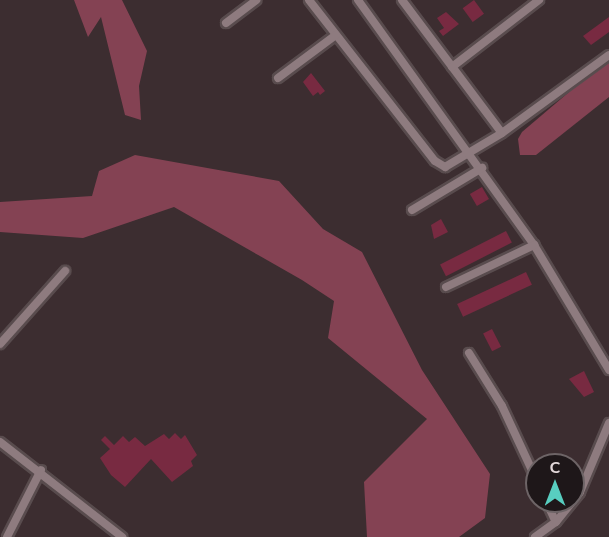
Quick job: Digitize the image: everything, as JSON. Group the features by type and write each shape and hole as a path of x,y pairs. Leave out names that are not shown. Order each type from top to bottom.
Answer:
{"street":[{"path":"226,23 256,0"},
{"path":"309,0 435,161 445,167 501,133 609,55"},
{"path":"358,0 482,168 534,245 609,370"},
{"path":"402,0 501,133"},
{"path":"452,67 539,0"},
{"path":"278,78 336,35"},
{"path":"412,210 482,168"},
{"path":"446,288 534,245"},
{"path":"0,344 65,271"},
{"path":"469,353 502,406 525,455"},
{"path":"535,537 556,522 587,481 609,423"},
{"path":"0,442 41,470 57,486 122,537"},
{"path":"7,537 41,470"},
{"path":"552,513 556,522"}],"shaded area":[{"path":"74,0 122,0 147,51 139,86 141,120 125,115 101,17 88,37"},
{"path":"609,58 609,97 536,155 520,155 518,139 522,132"},
{"path":"135,155 279,181 323,229 362,252 422,370 490,474 485,518 459,537 367,537 364,482 427,419 328,338 334,301 302,280 174,207 83,238 0,232 0,202 92,196 99,171"}],"building":[{"path":"474,0 484,14 473,22 463,8"},
{"path":"446,12 459,24 443,36 439,31 444,28 437,18"},
{"path":"609,17 609,32 591,45 583,36"},
{"path":"311,73 325,91 320,95 318,92 313,96 303,82"},
{"path":"482,187 489,199 477,206 470,194"},
{"path":"441,219 448,232 434,239 431,225"},
{"path":"506,231 512,243 446,276 440,265"},
{"path":"526,272 532,285 463,317 457,304"},
{"path":"492,329 501,347 492,351 483,334"},
{"path":"584,371 594,392 584,397 569,379"},
{"path":"175,433 181,439 185,435 197,455 191,461 193,466 172,482 151,459 125,487 111,475 100,458 110,449 101,440 105,436 114,445 123,436 129,442 135,437 145,446 164,434 169,439"}]}
